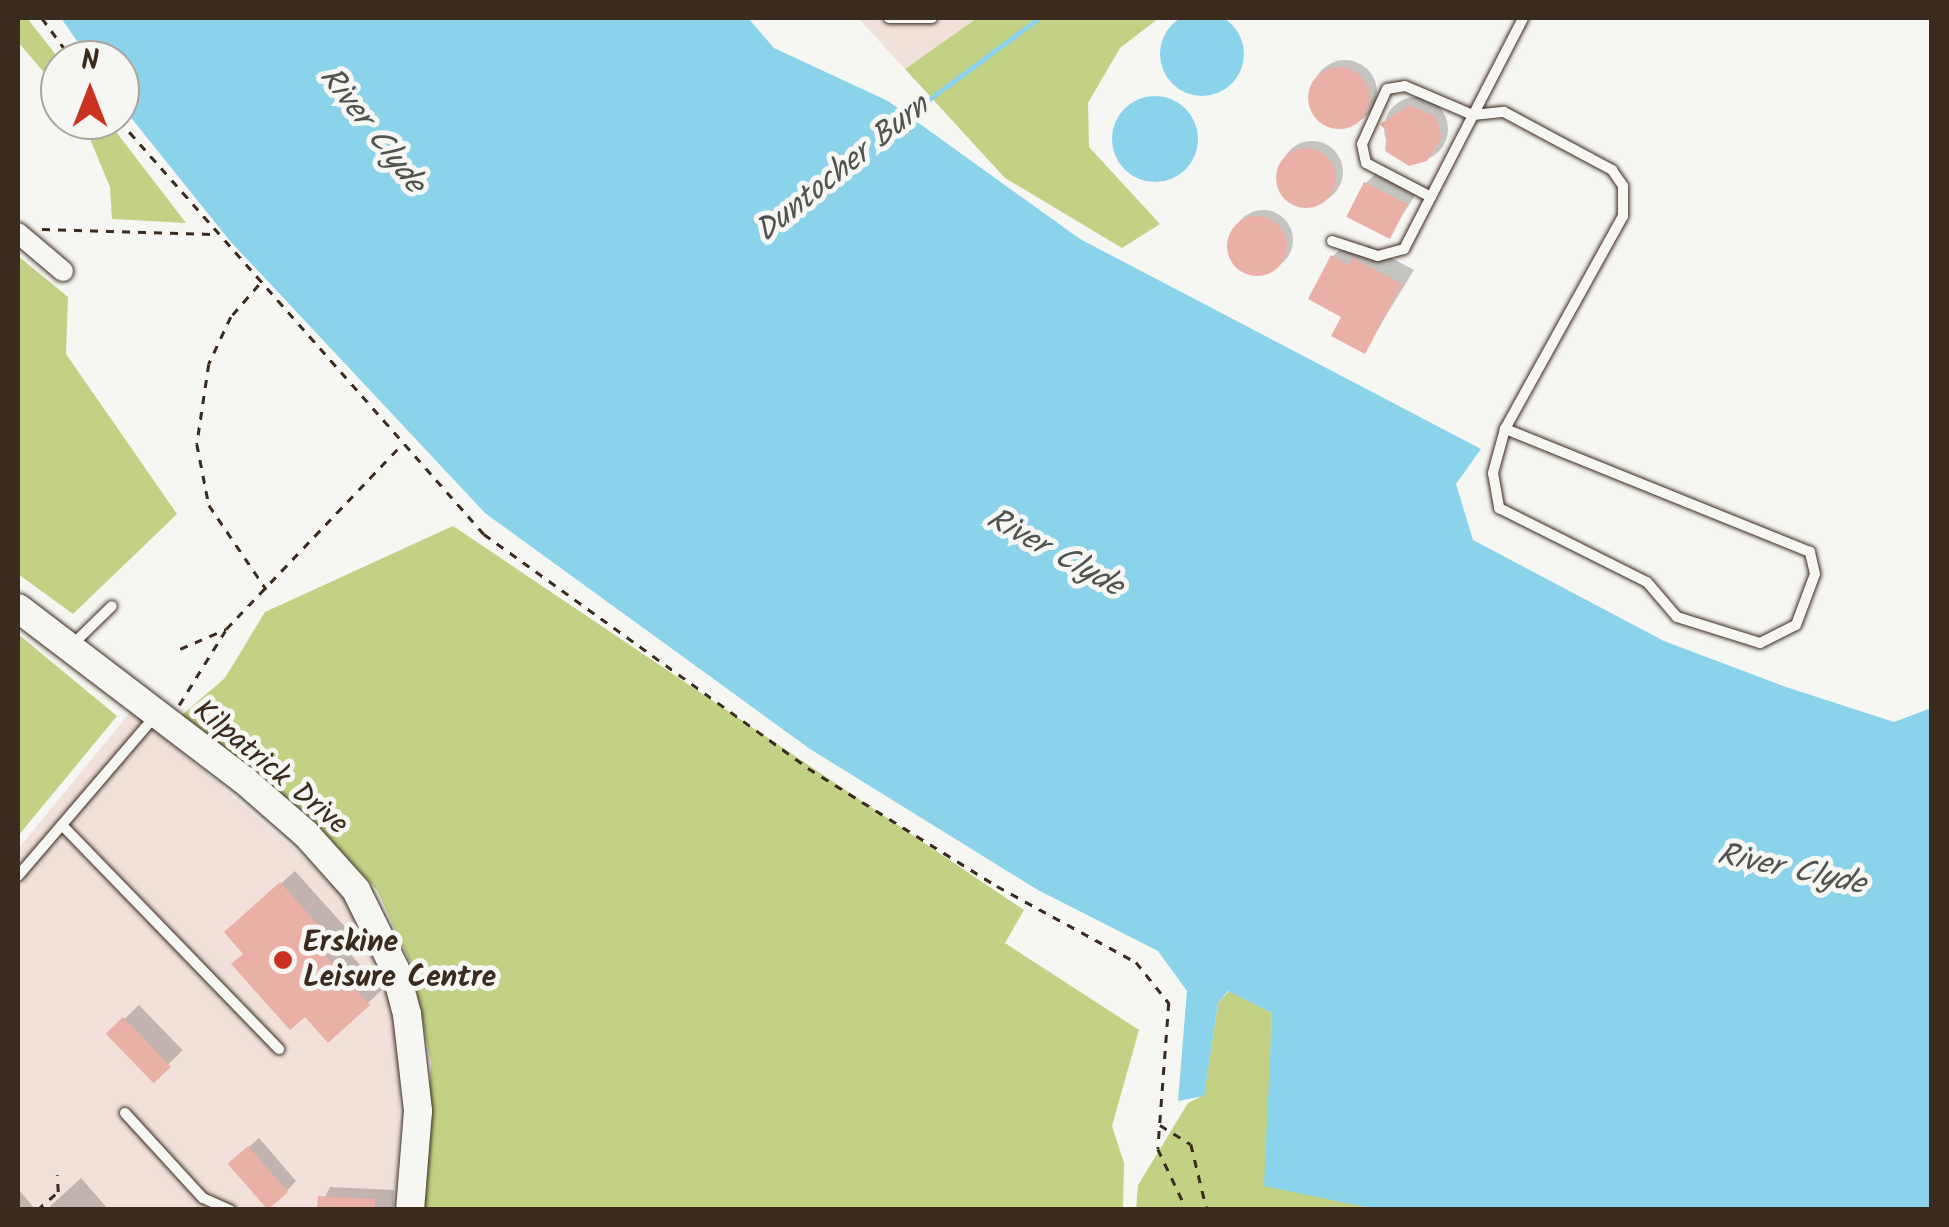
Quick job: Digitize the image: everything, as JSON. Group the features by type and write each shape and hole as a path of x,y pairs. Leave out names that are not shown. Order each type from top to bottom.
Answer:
{"street":[{"path":"21,235 63,271"},
{"name":"Kilpatrick Drive","path":"18,608 306,834 356,890 395,969 414,1057 418,1110 410,1210"}],"lane":[{"path":"889,18 932,18"},
{"path":"1332,241 1378,256 1404,249 1523,18"},
{"path":"1432,197 1366,162 1362,144 1387,89 1406,86 1473,115 1504,112 1612,170 1622,186 1622,216 1506,429 1493,473 1500,508 1647,582 1677,617 1760,644 1796,625 1814,574 1810,552 1506,429"},
{"path":"70,647 112,606"},
{"path":"18,876 161,718"},
{"path":"62,826 280,1049"},
{"path":"125,1112 203,1198 230,1210"}],"path":[{"path":"42,18 58,40"},
{"path":"136,140 484,534 808,768 997,886 1136,962 1169,1003 1158,1149 1187,1210"},
{"path":"21,235 40,228 215,234"},
{"path":"260,284 231,317 209,364 197,444 209,506 266,589"},
{"path":"161,718 226,630 401,444"},
{"path":"180,649 226,630"},
{"path":"1160,1124 1191,1144 1207,1210"},
{"path":"38,1210 58,1192 56,1175"}],"shaded area":[{"path":"858,18 977,18 905,69"},
{"path":"132,710 345,893 385,984 401,1052 396,1209 18,1210 18,849"}],"green space":[{"path":"18,18 27,18 44,40 40,40 40,68 18,42"},
{"path":"977,18 1159,18 1120,48 1088,103 1089,147 1160,224 1122,248 1005,178 905,69"},
{"path":"90,140 122,140 186,223 112,219 110,187"},
{"path":"18,256 68,297 66,354 177,514 73,614 18,574"},
{"path":"453,526 1024,910 1005,943 1139,1030 1112,1126 1124,1163 1123,1209 424,1209 431,1063 412,966 377,890 311,818 182,715 225,678 265,612"},
{"path":"18,634 117,716 18,836"},
{"path":"1229,991 1272,1013 1266,1186 1380,1209 1136,1210 1138,1185 1188,1103 1204,1095 1218,1003"}],"water":[{"path":"1202,12 1225,19 1237,31 1244,54 1237,77 1225,89 1202,96 1179,89 1167,77 1160,54 1167,31 1179,19"},
{"name":"River Clyde","path":"61,18 748,18 774,48 888,101 1080,239 1481,449 1456,484 1473,540 1664,641 1786,687 1894,722 1931,708 1931,1209 1380,1210 1264,1186 1272,1013 1228,991 1218,1003 1204,1096 1178,1101 1187,991 1158,951 1038,890 810,749 485,513 230,241 140,129 140,40 76,40"},
{"path":"1155,96 1185,109 1198,139 1185,169 1155,182 1125,169 1112,139 1125,109"}],"building":[{"path":"1339,67 1361,76 1370,98 1361,120 1339,129 1317,120 1308,98 1317,76"},
{"path":"1409,105 1436,117 1442,137 1427,161 1409,166 1385,151 1387,132 1380,124"},
{"path":"1306,148 1327,157 1336,178 1327,199 1306,208 1285,199 1276,178 1285,157"},
{"path":"1364,182 1408,204 1390,239 1346,217"},
{"path":"1257,216 1278,225 1287,246 1278,267 1257,276 1236,267 1227,246 1236,225"},
{"path":"1331,255 1348,265 1353,258 1402,284 1365,354 1331,336 1341,317 1308,299"},
{"name":"Erskine Leisure Centre","path":"280,882 336,945 325,955 370,1005 328,1043 305,1017 290,1030 231,964 243,954 224,932"},
{"path":"123,1017 171,1067 154,1083 106,1034"},
{"path":"248,1146 288,1192 268,1210 228,1164"},
{"path":"318,1196 375,1199 375,1210 317,1210"}],"waterway":[{"name":"Duntocher Burn","path":"901,120 1039,18"}],"place":[{"name":"Erskine Leisure Centre","path":"283,960"}]}
